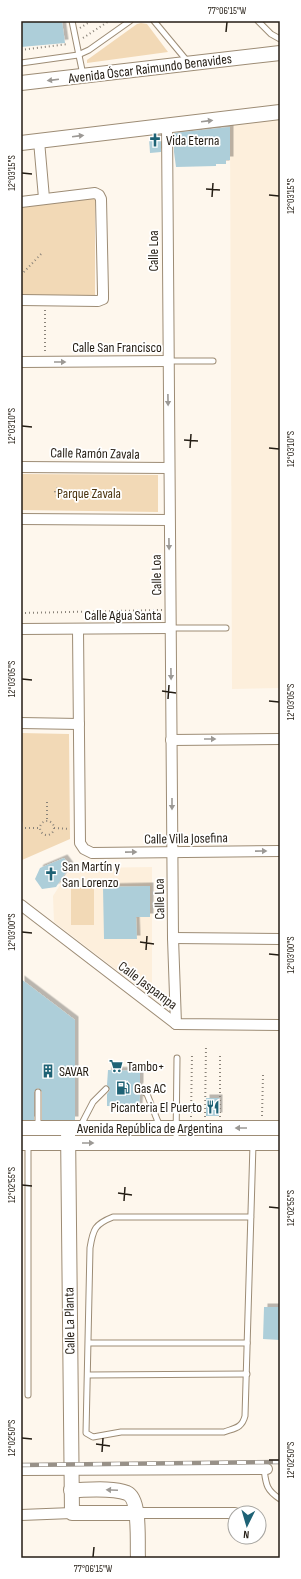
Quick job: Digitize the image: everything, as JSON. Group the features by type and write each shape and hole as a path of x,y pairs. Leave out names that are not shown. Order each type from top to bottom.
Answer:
{"main road":[{"name":"Avenida Óscar Raimundo Benavides","path":"21,83 280,53"},
{"path":"21,143 280,112"},
{"name":"Avenida República de Argentina","path":"21,1128 280,1128"},
{"name":"Calle La Planta","path":"72,1513 68,1143 73,1128"},
{"name":"Avenida República de Argentina","path":"24,1143 280,1143"},
{"path":"71,1490 115,1490 128,1493 133,1498 137,1513 138,1558"},
{"path":"72,1513 137,1513"}],"street":[{"name":"Calle Loa","path":"167,126 172,852 176,1024"},
{"path":"39,141 44,198"},
{"path":"21,202 95,193 99,195 101,199 103,293 103,299 98,300 21,300"},
{"name":"Calle San Francisco","path":"21,362 168,361"},
{"name":"Calle Ramón Zavala","path":"21,467 169,468"},
{"path":"21,519 169,520"},
{"name":"Calle Agua Santa","path":"21,629 170,628"},
{"path":"78,629 80,829"},
{"path":"21,723 79,724"},
{"path":"172,740 280,739"},
{"name":"Calle Villa Josefina","path":"80,829 80,843 84,849 92,853 280,851"},
{"name":"Calle Jaspampa","path":"21,905 176,1024 280,1025"},
{"path":"173,938 280,939"},
{"path":"21,1470 265,1469"},
{"path":"21,1516 72,1513"},
{"path":"137,1513 227,1513"}],"lane":[{"path":"72,21 83,76"},
{"path":"21,63 78,55 89,50 130,21"},
{"path":"154,21 189,63"},
{"path":"258,21 271,34 280,39"},
{"name":"Calle San Francisco","path":"168,361 212,361"},
{"name":"Calle Agua Santa","path":"170,628 226,628"},
{"path":"176,1143 177,1058"},
{"path":"73,1128 100,1093 106,1089"},
{"path":"141,1090 148,1094 160,1128"},
{"path":"38,1092 38,1128"},
{"path":"24,1143 28,1394"},
{"path":"251,1217 113,1217 101,1222 95,1228 90,1248 86,1433 93,1437 121,1432 224,1432 236,1428 244,1423 254,1143"},
{"path":"89,1343 247,1343"},
{"path":"88,1375 246,1374"},
{"path":"265,1469 267,1487 271,1493 280,1499"}],"path":[{"path":"74,32 91,21"},
{"path":"21,275 44,252"},
{"path":"45,299 45,350"},
{"path":"58,487 63,491 61,495 58,496 54,492 58,487"},
{"path":"21,613 170,610"},
{"path":"47,802 47,822"},
{"path":"47,822 52,824 54,828"},
{"path":"40,828 42,824 47,822"},
{"path":"21,828 40,828"},
{"path":"40,828 41,832 47,835 51,834 54,828"},
{"path":"54,828 80,829"},
{"path":"198,1128 206,1046"},
{"path":"192,1054 198,1128"},
{"path":"220,1056 220,1128"},
{"path":"261,1128 263,1075"}],"shaded area":[{"path":"280,117 280,688 232,689 230,123"},
{"path":"75,862 83,868 152,867 152,997 54,922 53,896"}],"green space":[{"path":"137,24 147,24 168,52 87,63 87,60"},
{"path":"95,196 95,296 21,297 21,205"},
{"name":"Parque Zavala","path":"21,474 158,475 158,512 21,510"},
{"path":"21,733 69,734 70,839 22,860 23,825 21,815"},
{"path":"94,887 94,925 71,925 71,888"}],"building":[{"path":"21,21 62,21 65,43 21,47"},
{"path":"230,127 230,160 226,160 226,164 216,164 216,166 176,167 174,133"},
{"path":"149,138 161,138 161,152 150,153"},
{"name":"San Martín y San Lorenzo","path":"64,858 70,866 56,887 42,889 35,879 40,868"},
{"path":"150,886 150,917 136,917 137,939 104,939 103,887"},
{"name":"SAVAR","path":"21,979 75,1020 75,1120 42,1120 42,1092 38,1088 34,1092 34,1120 21,1120"},
{"name":"Gas AC","path":"108,1070 140,1071 140,1086 137,1090 140,1094 139,1107 107,1106 107,1094 110,1090 107,1085"},
{"name":"Picanteria El Puerto","path":"206,1098 219,1098 219,1116 206,1116"},
{"path":"264,1307 280,1307 280,1340 263,1339"}],"railway":[{"path":"21,1465 280,1462"}],"place":[{"name":"Vida Eterna","path":"155,140"},
{"name":"San Martín y San Lorenzo","path":"51,874"},
{"name":"Tambo+","path":"116,1066"},
{"name":"SAVAR","path":"48,1071"},
{"name":"Gas AC","path":"123,1088"},
{"name":"Picanteria El Puerto","path":"213,1107"}]}
